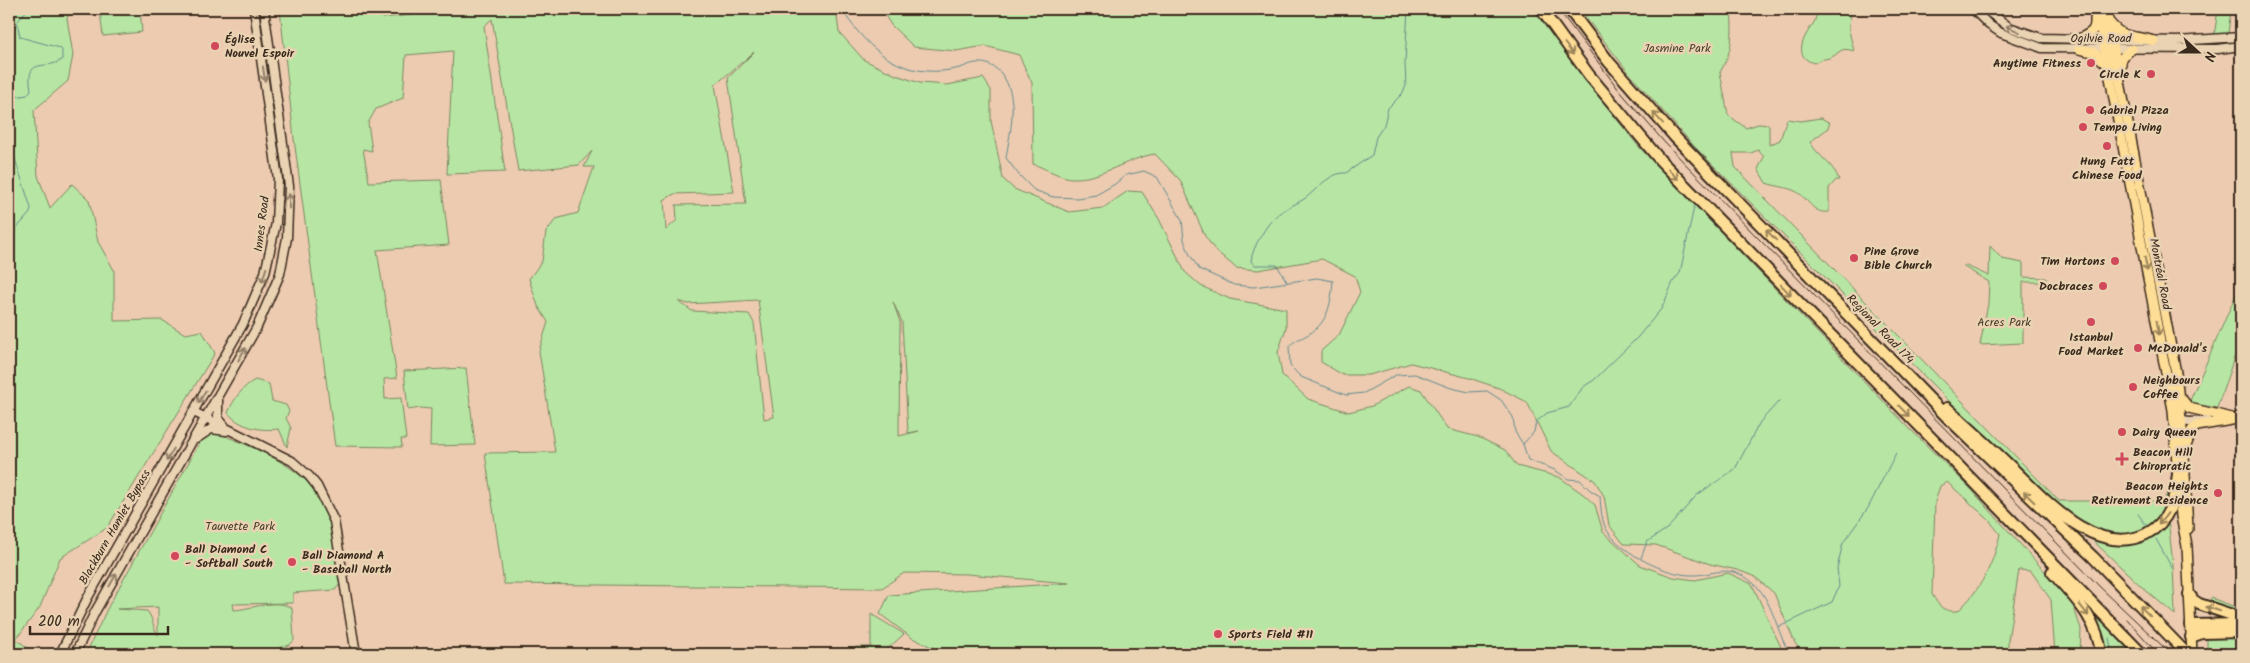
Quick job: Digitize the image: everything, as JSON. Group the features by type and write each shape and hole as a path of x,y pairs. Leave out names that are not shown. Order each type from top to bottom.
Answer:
{"highway":[{"path":"1542,9 1594,82 1660,160 2142,654"},
{"name":"Regional Road 174","path":"1569,9 1609,62 1674,136 1950,420 2092,557 2187,654"},
{"path":"1894,361 1981,438 2057,511 2089,532 2110,538 2122,539 2150,532 2168,513 2174,497 2178,474"},
{"path":"1998,508 2088,615 2096,630 2101,654"},
{"path":"2190,594 2199,604 2241,618"},
{"path":"2191,625 2241,624"},
{"path":"2192,637 2204,632 2241,632"}],"main road":[{"name":"Innes Road","path":"194,412 242,324 265,273 272,249 278,179 254,9"},
{"name":"Innes Road","path":"206,418 257,327 280,274 287,238 289,186 284,139 264,9"},
{"name":"Ogilvie Road","path":"1973,9 1989,25 2014,39 2042,48 2241,37"},
{"name":"Ogilvie Road","path":"1984,9 2004,24 2029,35 2079,45"},
{"path":"2095,9 2095,29 2079,45 2097,54 2107,64"},
{"name":"Montréal Road","path":"2095,9 2122,94 2179,395 2178,474 2187,546"},
{"name":"Montréal Road","path":"2106,9 2109,22 2107,64 2184,452 2188,503 2187,546 2192,654"},
{"path":"2109,22 2117,32 2125,36 2143,37 2154,41"},
{"name":"Ogilvie Road","path":"2108,45 2132,49 2218,49 2241,46"},
{"path":"2122,94 2124,85 2121,59 2132,49"},
{"path":"273,140 284,139"},
{"path":"2179,395 2189,408 2239,419"},
{"path":"218,397 218,418 231,430"},
{"path":"194,412 292,461 309,476 321,492 334,521 356,654"},
{"name":"Blackburn Hamlet Bypass","path":"60,654 87,599 194,412"},
{"name":"Blackburn Hamlet Bypass","path":"74,654 95,612 206,418"},
{"path":"2178,420 2189,422 2239,419"},
{"path":"2184,452 2189,435 2197,426 2239,419"},
{"path":"191,444 211,429 231,430"}],"green space":[{"path":"9,9 72,9 67,18 73,55 68,81 34,110 38,176 50,208 72,184 89,200 98,242 114,270 114,321 162,320 185,334 202,331 215,353 107,528 60,558 40,607 16,639 36,654 9,654"},
{"path":"102,9 140,9 142,32 103,36 100,11"},
{"path":"280,9 379,9 383,18 420,14 428,9 836,9 839,32 864,60 896,75 920,83 947,85 983,78 991,90 991,121 1003,179 1014,189 1069,212 1103,208 1128,191 1142,192 1159,219 1185,272 1201,286 1230,299 1286,309 1286,328 1278,352 1282,375 1308,399 1349,412 1372,406 1409,386 1421,390 1447,429 1478,437 1505,450 1517,466 1559,477 1583,494 1595,505 1603,532 1640,565 1673,577 1695,580 1728,573 1752,584 1784,654 947,654 912,638 880,614 889,595 1069,583 967,574 904,573 882,588 504,584 485,453 555,452 539,351 548,322 538,306 529,279 542,261 546,232 556,219 578,213 594,167 584,167 592,151 579,165 518,171 492,19 484,26 505,172 447,174 453,51 406,55 403,98 376,109 368,123 372,151 363,149 369,182 441,180 449,245 377,250 397,378 384,379 385,399 401,398 406,439 401,439 402,447 335,446 294,139","holes":["754,52 728,78 746,204 676,205 677,220 666,230 664,200 674,194 734,192 715,85","758,300 774,417 764,419 754,323 749,314 692,311 678,301 688,304","893,302 902,322 908,433 919,431 899,436 900,322"]},
{"path":"881,9 1534,9 1576,68 1639,147 1911,430 1970,488 2072,602 2081,629 2080,654 2055,654 2051,600 2031,571 2019,570 2008,640 2008,654 1803,654 1795,643 1774,593 1754,576 1710,564 1656,545 1624,544 1609,525 1604,496 1595,481 1551,451 1527,402 1499,388 1411,363 1369,375 1343,375 1321,362 1321,351 1339,335 1360,292 1355,276 1322,259 1258,270 1236,268 1215,250 1205,236 1180,180 1155,154 1094,175 1073,178 1033,164 1032,83 1019,55 985,46 956,51 914,47 891,25","holes":["1947,482 1989,520 2000,534 1994,556 1985,576 1980,585 1958,611 1949,611 1942,608 1932,594 1935,502 1940,486"]},
{"name":"Jasmine Park","path":"1579,9 1731,9 1730,49 1720,72 1728,115 1746,128 1758,124 1769,125 1769,145 1780,140 1787,119 1800,121 1821,118 1830,123 1827,129 1810,142 1837,174 1839,180 1836,180 1829,188 1829,212 1824,212 1813,207 1804,197 1788,188 1766,183 1758,169 1764,157 1758,150 1751,153 1733,153 1735,167 2059,501 2164,501 2170,485 2170,498 2157,523 2133,536 2100,534 2065,512 1984,436 1694,146 1630,74"},
{"path":"1817,9 1850,9 1849,31 1854,51 1845,49 1829,58 1814,63 1803,56 1802,46 1806,34 1815,21"},
{"path":"2218,9 2231,9 2228,34 2214,37"},
{"name":"Acres Park","path":"1990,246 2002,259 2023,263 2023,277 2046,278 2046,282 2023,282 2023,343 1980,345 1988,304 1989,282 1964,267 1964,265 1989,276"},
{"path":"2241,283 2241,337 2217,408 2189,403"},
{"path":"466,368 475,445 430,446 431,409 408,410 404,371"},
{"path":"255,380 269,384 272,401 286,405 289,411 286,418 291,428 287,447 279,429 265,429 245,425 228,413 239,394"},
{"name":"Tauvette Park","path":"216,432 268,455 300,475 313,488 323,504 330,522 340,584 335,590 293,593 293,603 233,604 234,610 272,604 286,605 292,608 294,640 290,645 279,648 276,654 86,654 107,609 200,442 208,433","holes":["158,607 158,635 147,611 117,609"]},
{"path":"2168,519 2173,565 2175,615 2087,535 2119,543"},
{"path":"2211,598 2241,609 2241,614 2209,604"},
{"path":"2084,600 2137,654 2104,654 2094,617"},
{"path":"871,614 904,634 882,654 853,654 856,647 871,647"},
{"path":"2213,636 2241,636 2241,654 2207,654 2207,639"}],"waterway":[{"path":"9,98 27,95 31,90 30,79 33,68 62,60 62,50 60,48 20,37 17,22 28,9"},
{"path":"847,9 846,16 867,41 875,49 902,66 918,70 940,71 984,63 1001,73 1007,83 1012,103 1006,158 1034,190 1053,197 1077,198 1096,195 1126,175 1144,171 1157,177 1182,220 1184,240 1190,255 1199,269 1234,285 1254,287 1317,278 1333,281 1330,304 1321,324 1289,346 1290,366 1301,377 1346,395 1364,393 1396,375 1415,374 1451,388 1469,392 1487,391 1501,400 1513,417 1515,432 1523,444 1528,460 1555,470 1568,479 1580,480 1590,490 1600,496 1604,524 1608,532 1624,548 1645,561 1668,571 1690,575 1728,571 1743,576 1752,582 1770,606 1790,654"},
{"path":"1287,282 1277,265 1254,265 1251,261 1254,249 1273,219 1283,210 1304,199 1328,179 1346,173 1372,155 1376,137 1384,125 1388,108 1402,94 1406,86 1405,63 1408,9"},
{"path":"9,150 13,153 31,208 30,213 9,237"},
{"path":"1523,444 1534,432 1536,422 1547,413 1569,407 1583,387 1594,380 1637,338 1662,308 1673,282 1680,273 1694,207"},
{"path":"1641,558 1647,542 1668,528 1697,495 1735,469 1760,422 1779,401"},
{"path":"1779,627 1832,602 1839,586 1837,568 1843,543 1868,508 1896,453"},
{"path":"2138,514 2147,526"},
{"path":"2156,539 2172,568"},
{"path":"2109,638 2112,654"}],"tram line":[{"path":"1558,9 1619,90 1665,143 2101,588 2171,654"},
{"path":"2127,619 2158,654"}],"place":[{"name":"Église Nouvel Espoir","path":"215,46"},
{"name":"Anytime Fitness","path":"2091,63"},
{"name":"Circle K","path":"2151,74"},
{"name":"Gabriel Pizza","path":"2090,110"},
{"name":"Tempo Living","path":"2083,127"},
{"name":"Hung Fatt Chinese Food","path":"2107,146"},
{"name":"Pine Grove Bible Church","path":"1854,258"},
{"name":"Tim Hortons","path":"2115,261"},
{"name":"Docbraces","path":"2103,286"},
{"name":"Istanbul Food Market","path":"2091,322"},
{"name":"McDonald's","path":"2138,348"},
{"name":"Neighbours Coffee","path":"2133,387"},
{"name":"Dairy Queen","path":"2122,432"},
{"name":"Beacon Hill Chiropratic","path":"2122,459"},
{"name":"Beacon Heights Retirement Residence","path":"2218,493"},
{"name":"Ball Diamond C - Softball South","path":"175,556"},
{"name":"Ball Diamond A - Baseball North","path":"292,562"},
{"name":"Sports Field #11","path":"1218,634"}]}
